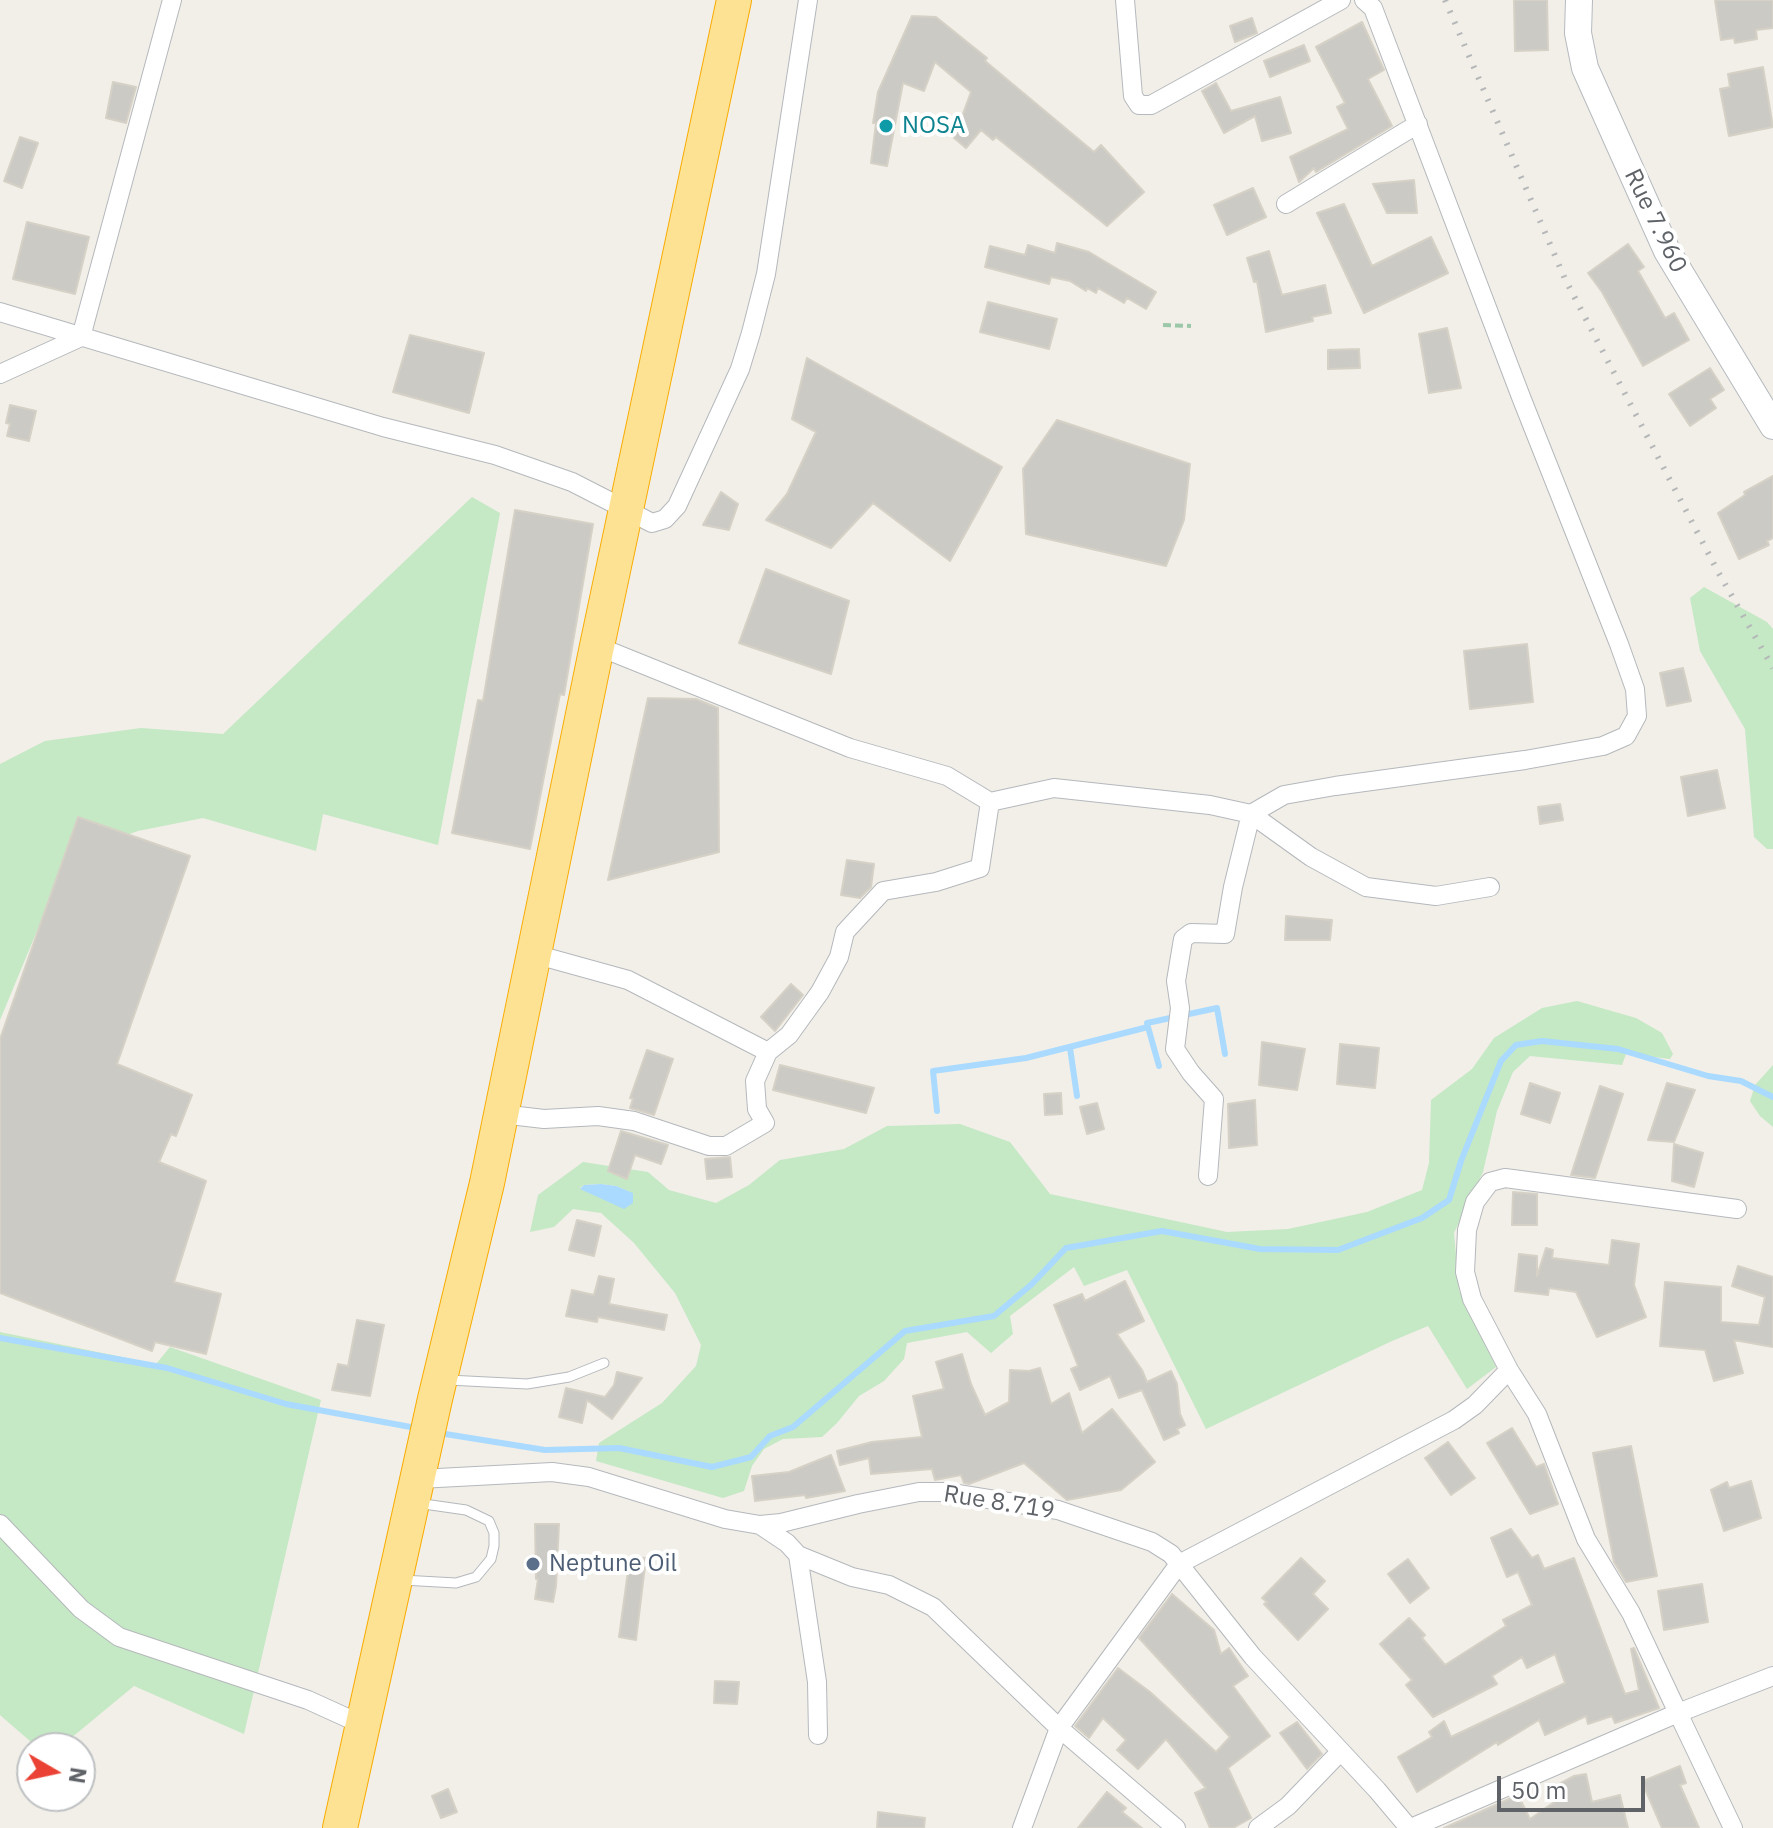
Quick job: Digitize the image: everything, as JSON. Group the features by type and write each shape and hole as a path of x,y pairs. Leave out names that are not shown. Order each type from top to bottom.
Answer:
{"highway":[{"path":"340,1828 501,1114 734,0"}],"street":[{"path":"81,337 172,0"},
{"path":"0,312 383,427 495,455 572,482 652,523 665,519 677,506 740,369 766,274 808,0"},
{"path":"1125,0 1133,96 1139,105 1151,105 1341,0"},
{"path":"1208,1176 1214,1099 1175,1049 1180,1008 1176,981 1183,939 1191,933 1225,934 1251,814 1284,795 1603,746 1626,736 1637,716 1635,689 1619,644 1373,8 1364,0"},
{"name":"Rue 7.960","path":"1579,0 1578,33 1585,68 1667,251 1773,425"},
{"path":"1286,204 1418,124"},
{"path":"0,374 81,337"},
{"path":"597,646 850,748 947,776 990,802 1054,788 1210,805 1251,814 1311,857 1366,887 1436,896 1490,887"},
{"path":"501,1114 535,1118 598,1116 634,1121 709,1146 726,1146 765,1123 757,1109 755,1081 768,1052 789,1035 820,992 839,957 845,932 883,891 936,882 980,868 990,802"},
{"path":"534,954 628,980 768,1052"},
{"path":"1733,1828 1631,1613 1586,1539 1537,1414 1509,1370 1472,1299 1465,1272 1467,1230 1475,1202 1490,1182 1505,1178 1737,1209"},
{"path":"1022,1828 1059,1728 1179,1564 1454,1420 1475,1405 1509,1370"},
{"name":"Rue 8.719","path":"418,1481 552,1472 589,1477 725,1519 760,1525 919,1492 945,1492 1058,1510 1152,1542 1171,1554 1253,1657 1410,1828"},
{"path":"0,1524 81,1609 119,1637 308,1700 363,1725"},
{"path":"760,1525 787,1543 798,1555 852,1577 889,1585 933,1607 1059,1728 1176,1828"},
{"path":"798,1555 817,1682 818,1735"},
{"path":"1410,1828 1678,1713 1773,1676"},
{"path":"1258,1828 1288,1806 1340,1752"}],"lane":[{"path":"437,1392 569,1377 604,1363"},
{"path":"396,1580 456,1583 476,1577 491,1559 494,1546 494,1533 489,1521 418,1481"}],"path":[{"path":"1163,325 1191,326"}],"green space":[{"path":"472,497 500,513 438,845 323,814 316,851 203,818 138,831 78,852 49,902 0,1020 0,764 45,741 141,728 223,734"},
{"path":"1704,587 1767,622 1773,629 1773,849 1767,849 1754,837 1745,729 1700,651 1690,598"},
{"path":"1577,1001 1636,1018 1662,1033 1673,1054 1670,1059 1626,1054 1622,1065 1530,1056 1513,1072 1497,1111 1483,1172 1454,1233 1459,1290 1496,1367 1467,1389 1428,1326 1206,1429 1127,1270 1084,1286 1074,1267 1010,1316 1013,1334 991,1353 967,1332 907,1343 904,1359 884,1381 859,1396 822,1437 783,1439 764,1449 752,1466 744,1491 723,1498 596,1461 599,1443 662,1403 696,1366 701,1345 675,1293 634,1243 601,1213 573,1209 554,1227 530,1232 538,1195 583,1162 648,1172 669,1190 716,1203 749,1185 780,1160 844,1149 887,1126 960,1124 1010,1142 1050,1194 1227,1232 1288,1229 1367,1212 1422,1190 1429,1163 1431,1100 1472,1069 1494,1038 1542,1008","holes":["601,1184 632,1193 624,1208 580,1188"]},
{"path":"1773,1065 1773,1127 1760,1116 1750,1101 1755,1085"},
{"path":"0,1332 156,1364 170,1347 321,1400 244,1734 134,1686 78,1732 20,1732 0,1715"}],"water":[{"path":"601,1184 633,1193 633,1203 624,1209 580,1189 584,1185"}],"building":[{"path":"1514,0 1547,0 1548,50 1515,51"},
{"path":"1715,0 1773,0 1773,28 1756,30 1757,39 1735,43 1734,38 1721,40"},
{"path":"912,16 936,17 1094,152 1101,145 1144,192 1107,226 996,137 993,140 981,130 966,148 954,138 971,92 935,62 924,91 903,83 887,166 871,163 878,92"},
{"path":"1252,18 1257,33 1235,42 1230,26"},
{"path":"1362,22 1384,70 1368,79 1392,126 1316,172 1314,168 1299,182 1290,157 1348,129 1337,107 1345,103 1316,47"},
{"path":"1304,45 1310,61 1270,77 1264,61"},
{"path":"1763,67 1773,127 1729,136 1720,89 1730,87 1728,74"},
{"path":"113,82 136,87 126,123 106,118"},
{"path":"1216,83 1231,111 1280,97 1291,133 1262,141 1255,116 1224,133 1202,91"},
{"path":"20,137 38,143 22,188 4,181"},
{"path":"1414,180 1417,213 1387,213 1373,184"},
{"path":"1253,188 1266,217 1227,235 1214,205"},
{"path":"1344,204 1372,266 1431,237 1448,273 1364,313 1317,213"},
{"path":"27,222 89,237 75,294 13,279"},
{"path":"1057,243 1089,252 1156,292 1146,309 1127,298 1124,303 1098,288 1096,293 1070,281 1051,277 1049,284 985,267 990,246 1025,255 1028,245 1055,253"},
{"path":"1628,244 1644,267 1638,271 1665,318 1674,313 1689,340 1643,366 1588,273"},
{"path":"1269,251 1282,295 1325,285 1331,313 1312,317 1313,321 1266,332 1257,281 1254,282 1247,258"},
{"path":"988,302 1057,319 1049,349 980,332"},
{"path":"1447,328 1461,388 1429,393 1419,334"},
{"path":"410,335 484,353 469,413 393,392"},
{"path":"1359,349 1360,368 1328,369 1328,350"},
{"path":"807,358 1002,467 950,561 873,503 831,548 766,520 787,494 816,432 792,419"},
{"path":"1710,368 1724,390 1710,399 1716,408 1690,426 1669,394"},
{"path":"10,405 36,411 29,441 7,436"},
{"path":"1057,420 1190,464 1184,520 1166,566 1026,534 1023,469"},
{"path":"1773,476 1773,538 1767,541 1769,545 1739,559 1718,513 1745,495 1744,492"},
{"path":"721,492 738,504 729,530 703,525"},
{"path":"515,510 593,524 564,695 560,694 530,849 452,833 478,700 483,701"},
{"path":"766,569 849,601 831,674 739,643"},
{"path":"1527,644 1533,702 1470,709 1464,651"},
{"path":"1683,668 1691,701 1667,706 1660,673"},
{"path":"648,698 696,699 718,708 719,852 608,880"},
{"path":"1717,770 1725,808 1688,816 1681,777"},
{"path":"1560,804 1563,820 1540,824 1538,807"},
{"path":"78,817 190,856 117,1064 192,1095 176,1136 171,1134 159,1162 206,1181 174,1282 221,1294 206,1354 155,1342 152,1351 0,1293 0,1039"},
{"path":"847,860 874,864 871,887 860,898 841,895"},
{"path":"1286,916 1332,920 1330,940 1285,940"},
{"path":"791,984 803,995 775,1031 761,1017"},
{"path":"1262,1042 1305,1049 1297,1090 1259,1085"},
{"path":"1340,1044 1379,1048 1375,1088 1337,1084"},
{"path":"647,1050 673,1059 654,1115 630,1108 633,1099 630,1098"},
{"path":"780,1065 874,1088 866,1113 773,1090"},
{"path":"1530,1083 1560,1093 1550,1123 1521,1114"},
{"path":"1667,1083 1695,1090 1674,1142 1648,1140"},
{"path":"1600,1086 1623,1094 1595,1178 1571,1175"},
{"path":"1061,1093 1062,1114 1045,1115 1044,1094"},
{"path":"1255,1100 1257,1145 1229,1148 1228,1104"},
{"path":"1097,1103 1104,1129 1087,1134 1080,1107"},
{"path":"621,1131 668,1145 661,1164 635,1155 627,1179 608,1171"},
{"path":"1674,1144 1703,1153 1694,1187 1672,1181"},
{"path":"730,1157 732,1177 707,1179 705,1159"},
{"path":"1513,1192 1537,1194 1537,1225 1512,1225"},
{"path":"577,1220 601,1226 594,1256 569,1250"},
{"path":"1612,1240 1639,1244 1634,1285 1646,1317 1597,1337 1576,1292 1549,1288 1548,1295 1515,1291 1519,1254 1537,1256 1537,1276 1546,1248 1553,1250 1552,1258 1609,1265"},
{"path":"1738,1266 1773,1277 1773,1347 1734,1340 1743,1373 1714,1381 1705,1350 1660,1346 1665,1282 1721,1287 1721,1322 1759,1325 1765,1297 1732,1286"},
{"path":"599,1276 614,1279 609,1304 667,1315 664,1330 598,1317 597,1322 566,1316 572,1290 594,1295"},
{"path":"1125,1281 1144,1321 1117,1334 1147,1382 1171,1371 1177,1384 1180,1414 1185,1425 1177,1429 1179,1433 1164,1440 1142,1390 1119,1398 1110,1376 1080,1390 1071,1369 1078,1366 1054,1305 1082,1294 1085,1301"},
{"path":"357,1320 384,1325 370,1396 332,1390 338,1364 348,1366"},
{"path":"962,1354 985,1415 1009,1402 1010,1370 1040,1368 1051,1404 1069,1393 1082,1433 1112,1409 1155,1462 1121,1490 1067,1500 1024,1463 969,1484 964,1483 961,1475 935,1480 932,1469 871,1474 869,1458 840,1465 837,1451 872,1442 922,1437 913,1396 944,1389 936,1362"},
{"path":"617,1372 642,1378 612,1419 587,1400 582,1423 559,1417 566,1388 605,1397 614,1385"},
{"path":"1512,1428 1536,1467 1544,1464 1558,1504 1530,1514 1487,1443"},
{"path":"1448,1442 1475,1478 1451,1495 1425,1458"},
{"path":"1631,1446 1657,1576 1626,1582 1614,1562 1593,1453"},
{"path":"831,1455 845,1491 806,1498 805,1495 755,1501 752,1476 789,1472"},
{"path":"1751,1481 1761,1518 1724,1531 1711,1490 1727,1482 1729,1488"},
{"path":"535,1524 559,1524 553,1602 535,1599 538,1579"},
{"path":"1511,1529 1532,1558 1538,1555 1544,1569 1574,1558 1625,1694 1639,1690 1631,1649 1634,1648 1659,1708 1615,1723 1612,1716 1588,1724 1586,1716 1545,1735 1539,1720 1498,1745 1497,1742 1417,1792 1398,1757 1432,1737 1429,1732 1444,1721 1451,1737 1565,1683 1555,1654 1527,1668 1522,1657 1492,1676 1497,1684 1433,1717 1406,1685 1412,1680 1380,1644 1409,1618 1445,1665 1506,1626 1503,1620 1532,1605 1518,1572 1507,1577 1491,1538"},
{"path":"630,1557 646,1558 636,1640 619,1637"},
{"path":"1301,1558 1325,1581 1313,1594 1328,1609 1298,1640 1262,1598"},
{"path":"1408,1559 1429,1588 1410,1603 1388,1574"},
{"path":"1702,1584 1708,1622 1664,1630 1658,1591"},
{"path":"1172,1594 1214,1630 1221,1654 1229,1648 1248,1676 1233,1686 1270,1736 1228,1768 1251,1818 1233,1828 1210,1828 1195,1793 1206,1788 1166,1739 1138,1769 1117,1750 1126,1740 1103,1718 1089,1738 1075,1726 1118,1668 1150,1692 1216,1752 1230,1737 1139,1638"},
{"path":"715,1681 739,1682 737,1704 714,1703"},
{"path":"1297,1722 1322,1754 1307,1769 1280,1733"},
{"path":"1680,1766 1686,1783 1680,1785 1699,1828 1662,1828 1645,1789 1643,1781"},
{"path":"1586,1774 1592,1802 1620,1795 1628,1828 1444,1828 1518,1795 1530,1819 1560,1798 1554,1787 1574,1776"},
{"path":"448,1789 457,1812 441,1818 432,1796"},
{"path":"1107,1792 1126,1808 1122,1812 1142,1828 1078,1828"},
{"path":"878,1812 925,1818 924,1828 877,1828"}],"waterway":[{"path":"937,1111 933,1071 1026,1058 1148,1027 1147,1023 1217,1008 1225,1054"},
{"path":"1148,1027 1159,1066"},
{"path":"439,1433 545,1450 619,1448 712,1467 751,1457 770,1436 793,1427 905,1331 994,1316 1032,1284 1066,1248 1162,1231 1260,1249 1338,1250 1422,1218 1449,1200 1461,1161 1501,1061 1516,1045 1542,1041 1618,1049 1708,1076 1741,1081 1773,1097"},
{"path":"1070,1048 1077,1096"},
{"path":"0,1338 167,1368 286,1404 416,1428"}],"railway":[{"path":"1445,0 1565,279 1717,570 1773,668"}],"place":[{"name":"NOSA","path":"886,126"},
{"name":"Neptune Oil","path":"533,1564"}]}
